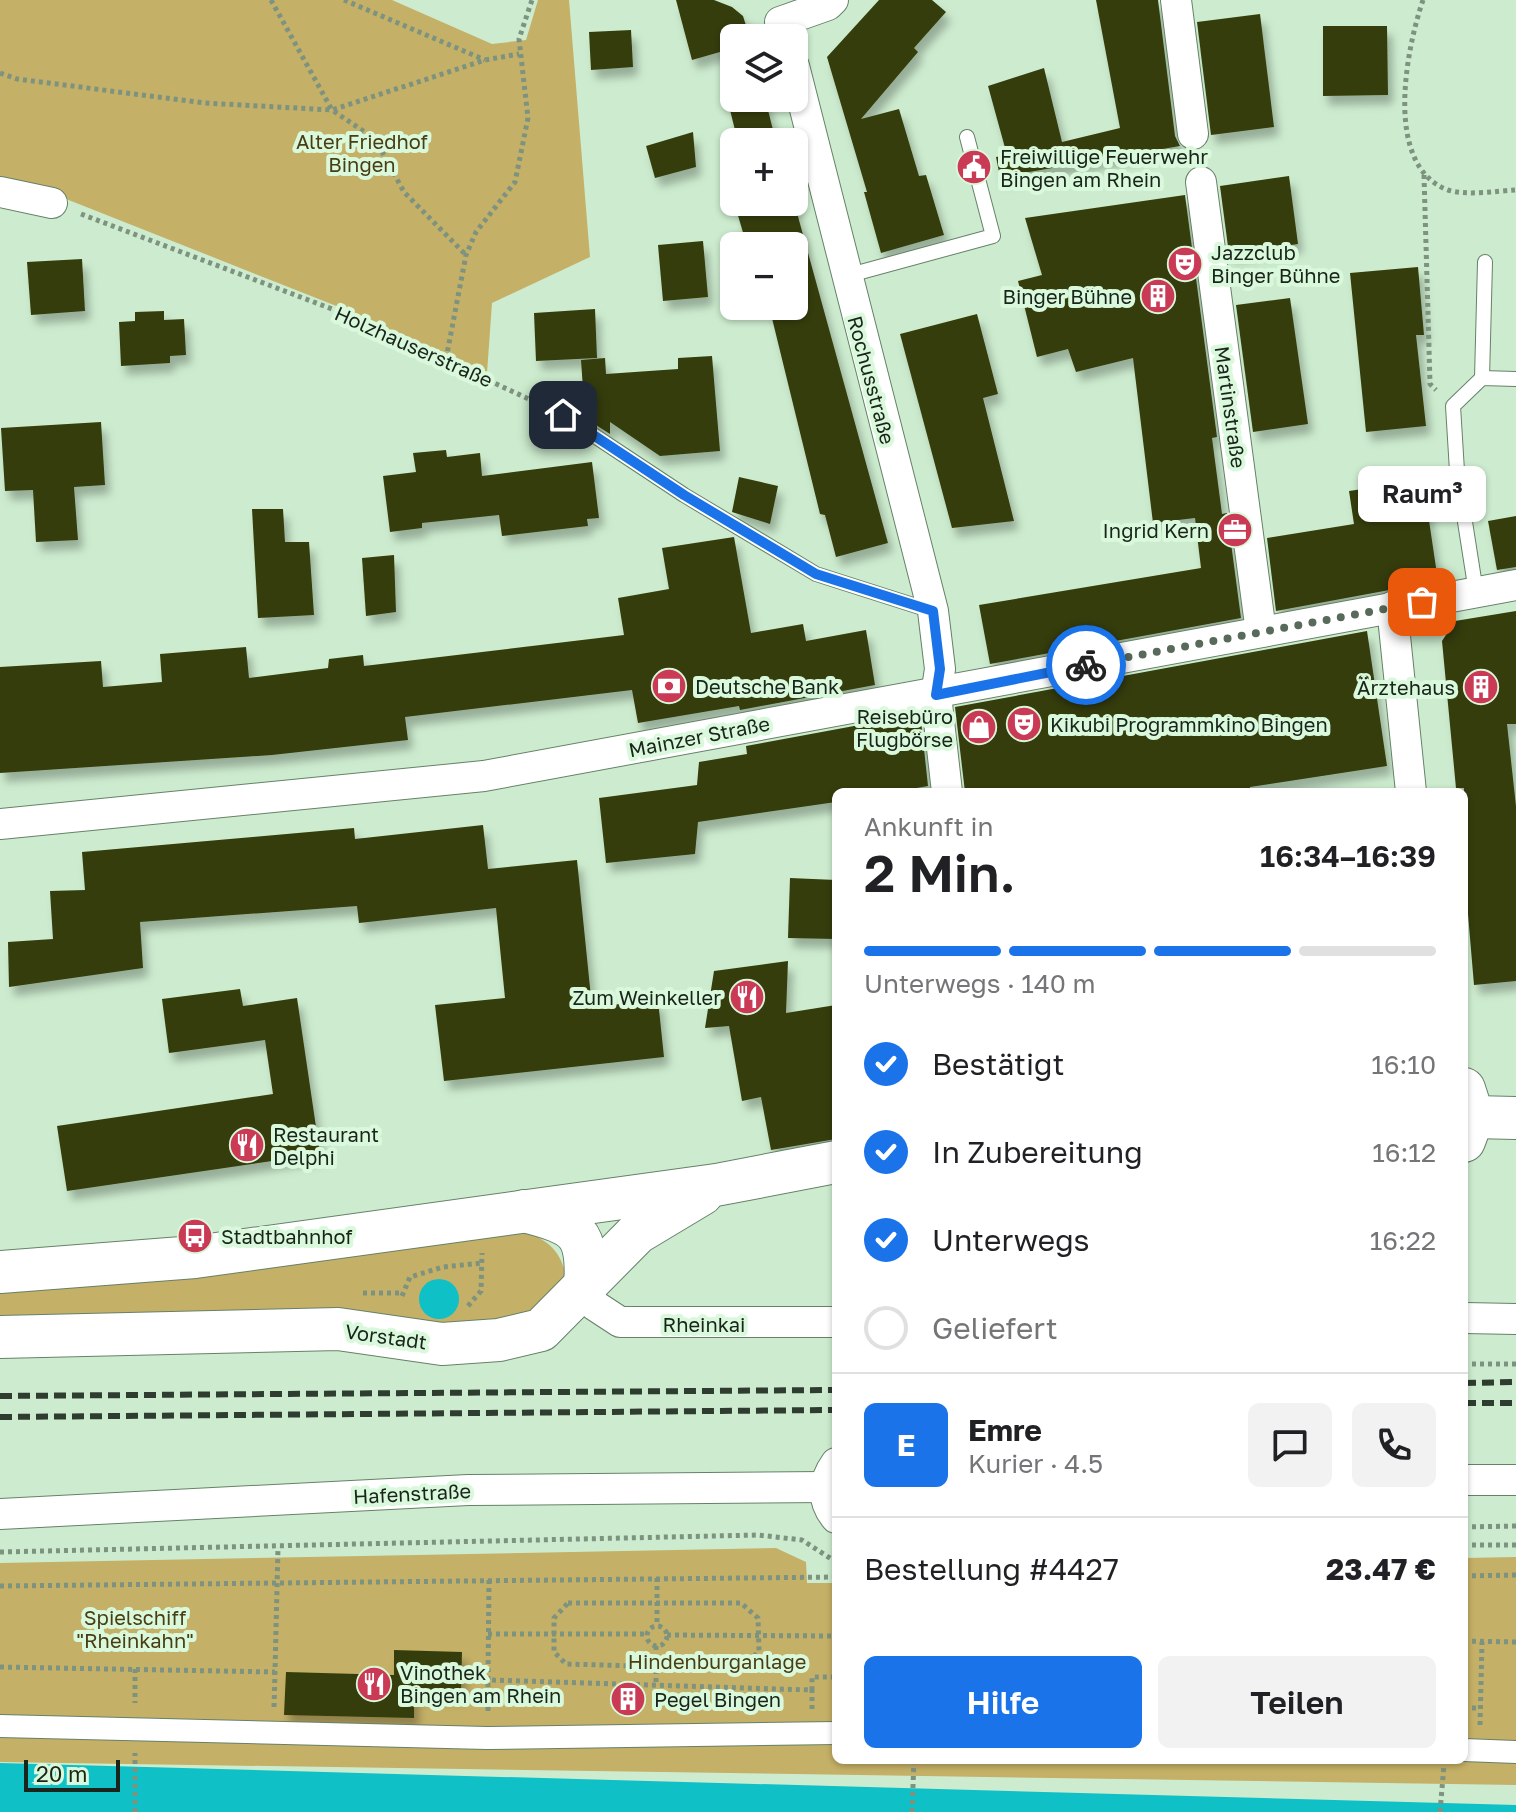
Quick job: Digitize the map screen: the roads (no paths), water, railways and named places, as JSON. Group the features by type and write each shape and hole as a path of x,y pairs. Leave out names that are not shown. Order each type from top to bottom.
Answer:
{"main road":[{"path":"1468,1115 1516,1118"},
{"name":"Vorstadt","path":"0,1272 195,1257 716,1185 832,1163"},
{"name":"Vorstadt","path":"0,1337 338,1329 442,1344 499,1340 541,1330 585,1290 637,1233 716,1185"},
{"path":"523,1210 566,1221 584,1243 585,1290"}],"street":[{"path":"778,20 828,5 833,0"},
{"path":"1176,0 1193,134"},
{"name":"Rochusstraße","path":"805,112 933,611 940,669 936,695 947,788"},
{"name":"Martinstraße","path":"1201,182 1261,632"},
{"path":"0,192 52,203"},
{"name":"Mainzer Straße","path":"0,824 484,776 936,695 1516,585"},
{"path":"1392,607 1411,788"},
{"name":"Rheinkai","path":"585,1290 594,1305 620,1322 832,1322"},
{"path":"1468,1318 1516,1319"},
{"name":"Hafenstraße","path":"0,1514 830,1475 826,1499 832,1510"},
{"path":"1468,1480 1516,1480"},
{"path":"0,1726 274,1730 487,1738 832,1733"},
{"path":"1472,1750 1516,1752"}],"lane":[{"path":"845,276 993,236 967,137"},
{"path":"1476,592 1457,471 1453,406 1482,378 1485,262"},
{"path":"1482,378 1516,379"},
{"path":"563,415 684,495 816,574 933,611"}],"water":[{"path":"439,1279 453,1285 459,1299 453,1313 439,1319 425,1313 419,1299 425,1285"},
{"path":"0,1763 1516,1805 1516,1812 0,1812"}],"railway":[{"path":"1468,1383 1516,1382"},
{"path":"0,1396 832,1390"},
{"path":"1468,1403 1516,1403"},
{"path":"0,1417 832,1410"}],"place":[{"name":"Freiwillige Feuerwehr Bingen am Rhein","path":"974,167"},
{"name":"Jazzclub Binger Bühne","path":"1185,264"},
{"name":"Binger Bühne","path":"1158,296"},
{"name":"Ingrid Kern","path":"1235,530"},
{"name":"Raum³","path":"1422,602"},
{"name":"Deutsche Bank","path":"669,686"},
{"name":"Ärztehaus","path":"1481,687"},
{"name":"Kikubi Programmkino Bingen","path":"1024,724"},
{"name":"Reisebüro Flugbörse","path":"979,727"},
{"name":"Zum Weinkeller","path":"747,997"},
{"name":"Restaurant Delphi","path":"247,1145"},
{"name":"Stadtbahnhof","path":"195,1236"},
{"name":"Vinothek Bingen am Rhein","path":"374,1684"},
{"name":"Pegel Bingen","path":"628,1699"}],"park label":[{"name":"Alter Friedhof Bingen","path":"362,152"},
{"name":"Spielschiff \"Rheinkahn\"","path":"135,1628"},
{"name":"Hindenburganlage","path":"717,1661"}]}
